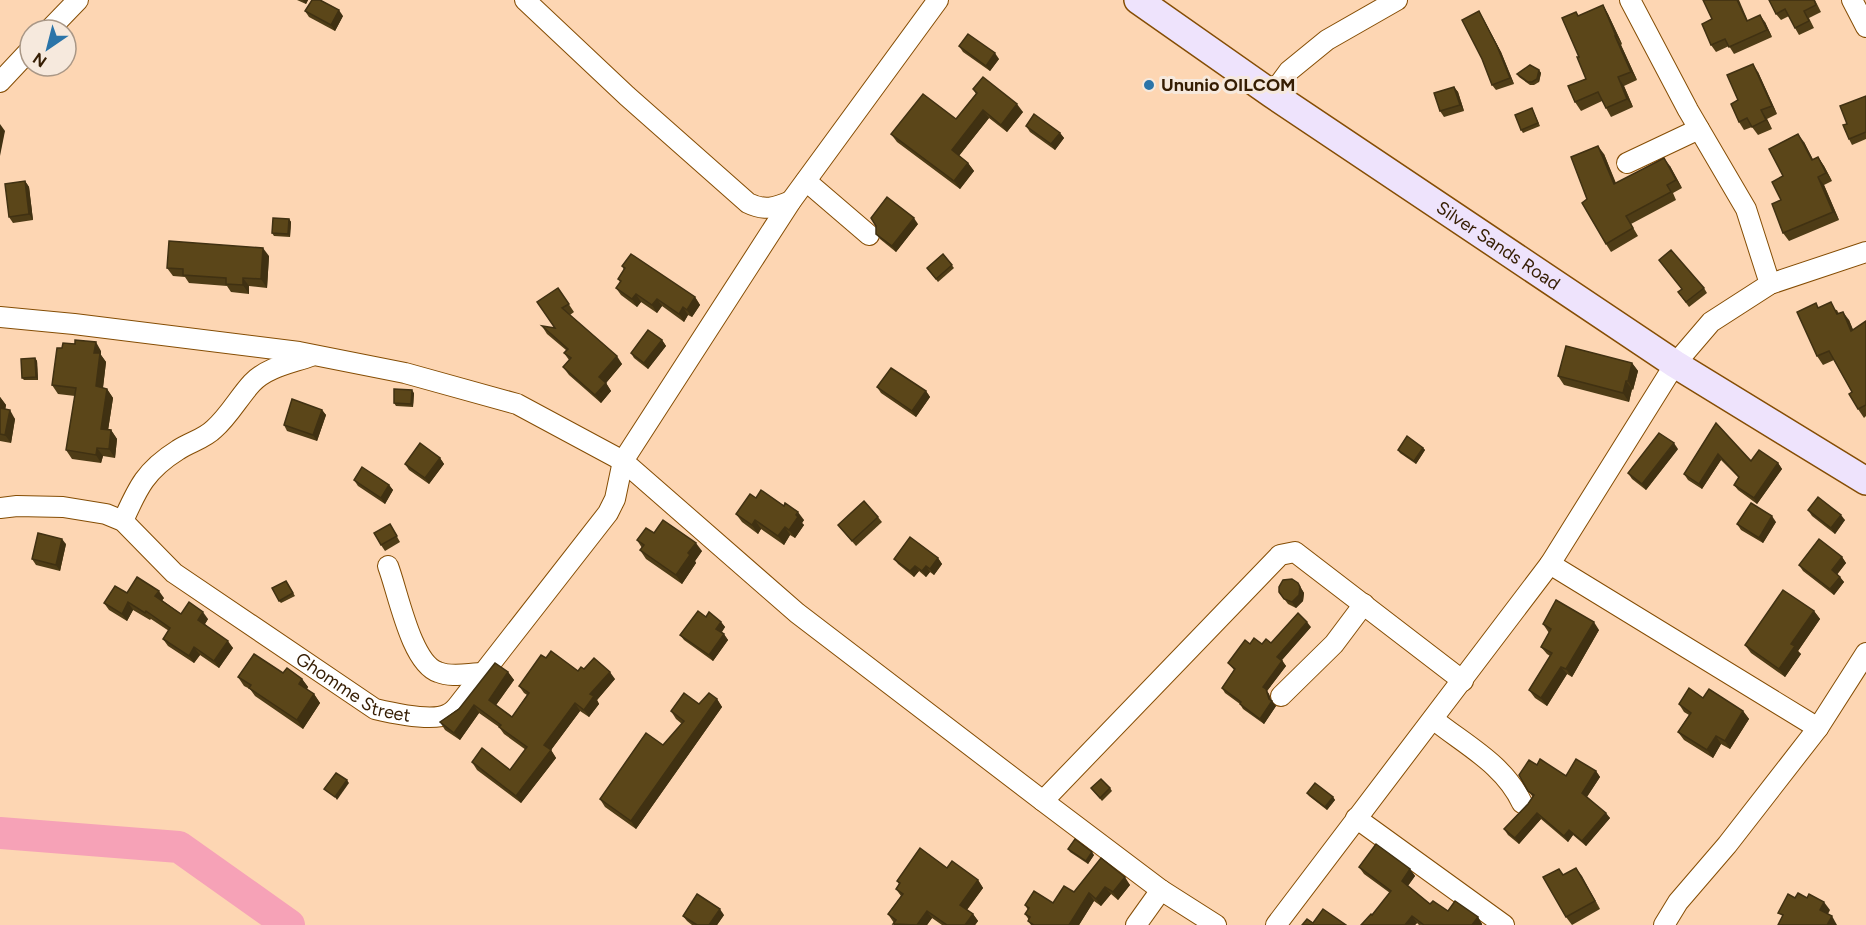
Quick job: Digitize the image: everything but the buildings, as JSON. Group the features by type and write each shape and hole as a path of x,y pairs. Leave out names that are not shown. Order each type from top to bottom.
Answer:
{"street":[{"path":"61,18 78,0"},
{"path":"525,0 627,96 748,203 758,208 768,209 791,201"},
{"path":"623,461 791,201 938,0"},
{"name":"Silver Sands Road","path":"1138,0 1272,94 1675,364 1866,481"},
{"path":"1272,94 1288,71 1327,40 1397,0"},
{"path":"1630,0 1746,209 1770,284"},
{"path":"1852,0 1866,27"},
{"path":"3,74 18,61"},
{"path":"1627,163 1700,129"},
{"path":"806,181 870,235"},
{"path":"1276,925 1550,564 1675,364 1711,322 1770,284 1866,252"},
{"path":"0,317 74,324 313,355 405,373 517,404 623,461 797,613 1161,890 1216,925"},
{"path":"123,521 139,485 160,462 215,429 261,375 313,355"},
{"name":"Ghomme Street","path":"0,508 63,507 106,514 123,521 174,573 375,709 390,713 441,716 450,714 459,704 608,513 615,499 623,461"},
{"path":"1042,801 1280,555 1295,552 1462,681"},
{"path":"1550,564 1818,728"},
{"path":"388,566 421,660 431,669 447,674 484,673"},
{"path":"1281,696 1334,644 1364,604"},
{"path":"1664,925 1678,902 1727,845 1818,728 1866,653"},
{"path":"1433,719 1496,767 1510,783 1522,803"},
{"path":"1356,818 1504,925"},
{"path":"1136,925 1161,890"}],"waterway":[{"path":"0,833 179,847 289,925"}],"place":[{"name":"Ununio OILCOM","path":"1149,85"}]}
